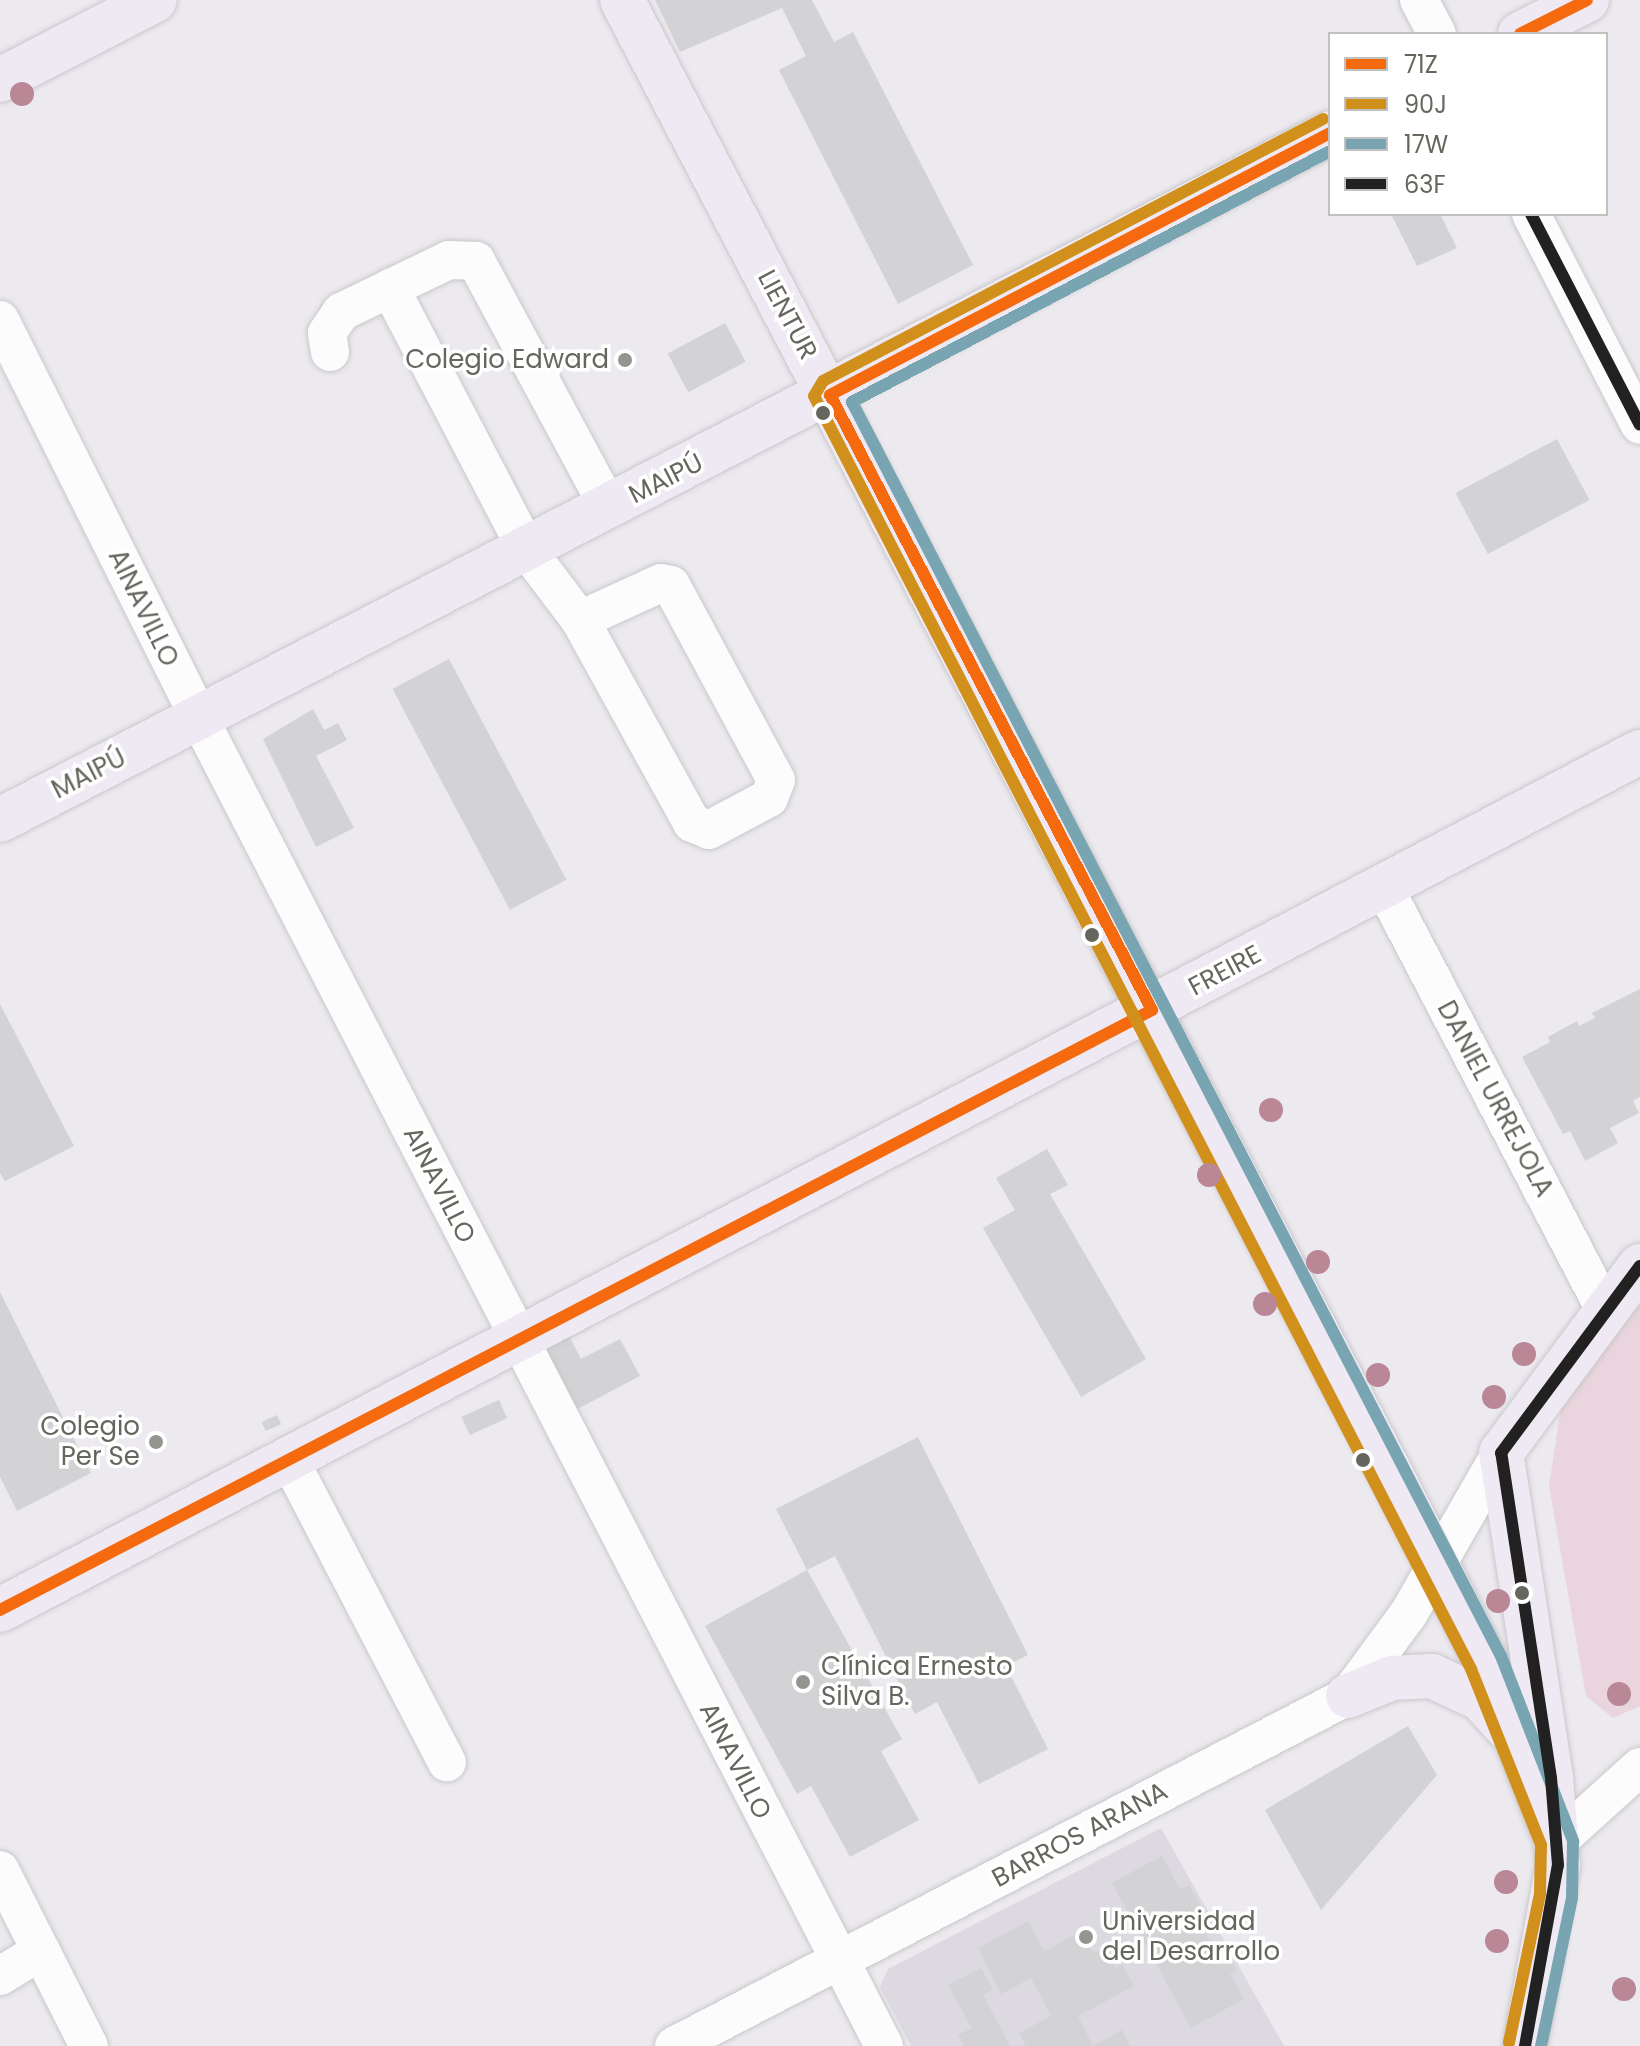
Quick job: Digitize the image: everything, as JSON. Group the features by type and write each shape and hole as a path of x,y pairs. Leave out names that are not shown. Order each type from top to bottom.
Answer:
{"main road":[{"path":"0,80 155,0"},
{"name":"LIENTUR","path":"622,0 1152,1010 1486,1662 1557,1842"},
{"path":"1524,32 1587,0"},
{"name":"MAIPÚ","path":"0,820 830,395 1328,134"},
{"name":"FREIRE","path":"0,1610 1640,752"},
{"path":"1525,2046 1556,1896 1557,1842 1501,1453 1640,1266"},
{"path":"1348,1696 1392,1678 1445,1679 1481,1699 1519,1745"}],"street":[{"path":"1419,0 1436,32"},
{"path":"1532,216 1640,425"},
{"path":"330,352 327,333 335,318 459,256 476,261 609,508"},
{"path":"390,288 527,550 580,620 692,823 709,830 769,798 776,780 671,585 661,583 580,620"},
{"name":"AINAVILLO","path":"0,320 199,718 884,2046"},
{"name":"DANIEL URREJOLA","path":"1384,887 1606,1311"},
{"name":"BARROS ARANA","path":"674,2046 1348,1696 1437,1568 1501,1453"},
{"path":"289,1459 447,1762"},
{"path":"1557,1842 1640,1767"},
{"path":"0,1870 89,2046"},
{"path":"0,1976 41,1951"}],"shaded area":[{"path":"1640,1289 1640,1706 1613,1718 1586,1696 1549,1486 1563,1394"},
{"name":"Universidad del Desarrollo","path":"1161,1828 1284,2046 911,2046 880,1987 888,1969"}],"building":[{"path":"655,0 812,0 834,42 853,32 973,265 898,304 779,70 806,56 782,8 680,52"},
{"path":"1392,216 1441,216 1457,248 1417,266"},
{"path":"725,323 746,362 688,392 668,354"},
{"path":"1557,439 1589,500 1488,554 1455,493"},
{"path":"449,659 566,880 510,910 392,689"},
{"path":"313,709 324,730 338,723 347,740 316,756 354,828 316,847 263,739"},
{"path":"1640,989 1640,1097 1633,1101 1639,1113 1610,1128 1618,1143 1585,1161 1570,1131 1563,1134 1522,1057 1550,1042 1548,1037 1577,1021 1579,1026 1595,1018 1592,1013"},
{"path":"0,1004 74,1146 5,1181 0,1173"},
{"path":"1047,1149 1068,1185 1050,1194 1146,1359 1081,1397 983,1228 1015,1210 996,1178"},
{"path":"0,1292 91,1473 17,1511 0,1477"},
{"path":"566,1330 581,1359 620,1339 640,1376 568,1414 540,1362 546,1340"},
{"path":"499,1400 507,1418 470,1435 462,1417"},
{"path":"277,1415 281,1424 266,1431 261,1422"},
{"path":"918,1437 1028,1655 1006,1666 1048,1749 979,1784 937,1702 915,1714 835,1556 807,1570 776,1509"},
{"name":"Clínica Ernesto Silva B.","path":"807,1570 902,1739 881,1751 919,1820 850,1857 811,1786 797,1794 705,1626"},
{"path":"1408,1726 1437,1775 1321,1910 1265,1810"},
{"path":"1162,1856 1180,1889 1189,1885 1201,1906 1193,1910 1222,1964 1231,1959 1237,1971 1230,1974 1244,1999 1191,2028 1112,1883"},
{"path":"1028,1921 1044,1952 1081,1931 1093,1953 1105,1947 1116,1968 1122,1964 1134,1986 1078,2016 1093,2046 1026,2046 1019,2033 1051,2016 1031,1978 1001,1994 978,1948"},
{"path":"981,1968 993,1990 983,1995 1010,2046 964,2046 958,2035 972,2028 948,1985"},
{"path":"1122,2030 1130,2046 1093,2046"}],"transit line":[{"name":"71Z","path":"1524,32 1587,0"},
{"name":"90J","path":"1323,119 823,381 814,396 1471,1669 1541,1845 1540,1894 1509,2043"},
{"name":"71Z","path":"0,1610 1152,1010 830,395 1328,134"},
{"name":"17W","path":"1328,152 852,402 1501,1656 1573,1841 1572,1898 1541,2046"},
{"name":"63F","path":"1532,216 1640,425"},
{"name":"63F","path":"1525,2046 1558,1865 1551,1778 1501,1453 1640,1266"}],"place":[{"name":"Colegio Edward","path":"625,360"},
{"name":"Colegio Per Se","path":"156,1442"},
{"name":"Clínica Ernesto Silva B.","path":"803,1682"},
{"name":"Universidad del Desarrollo","path":"1086,1937"}]}
